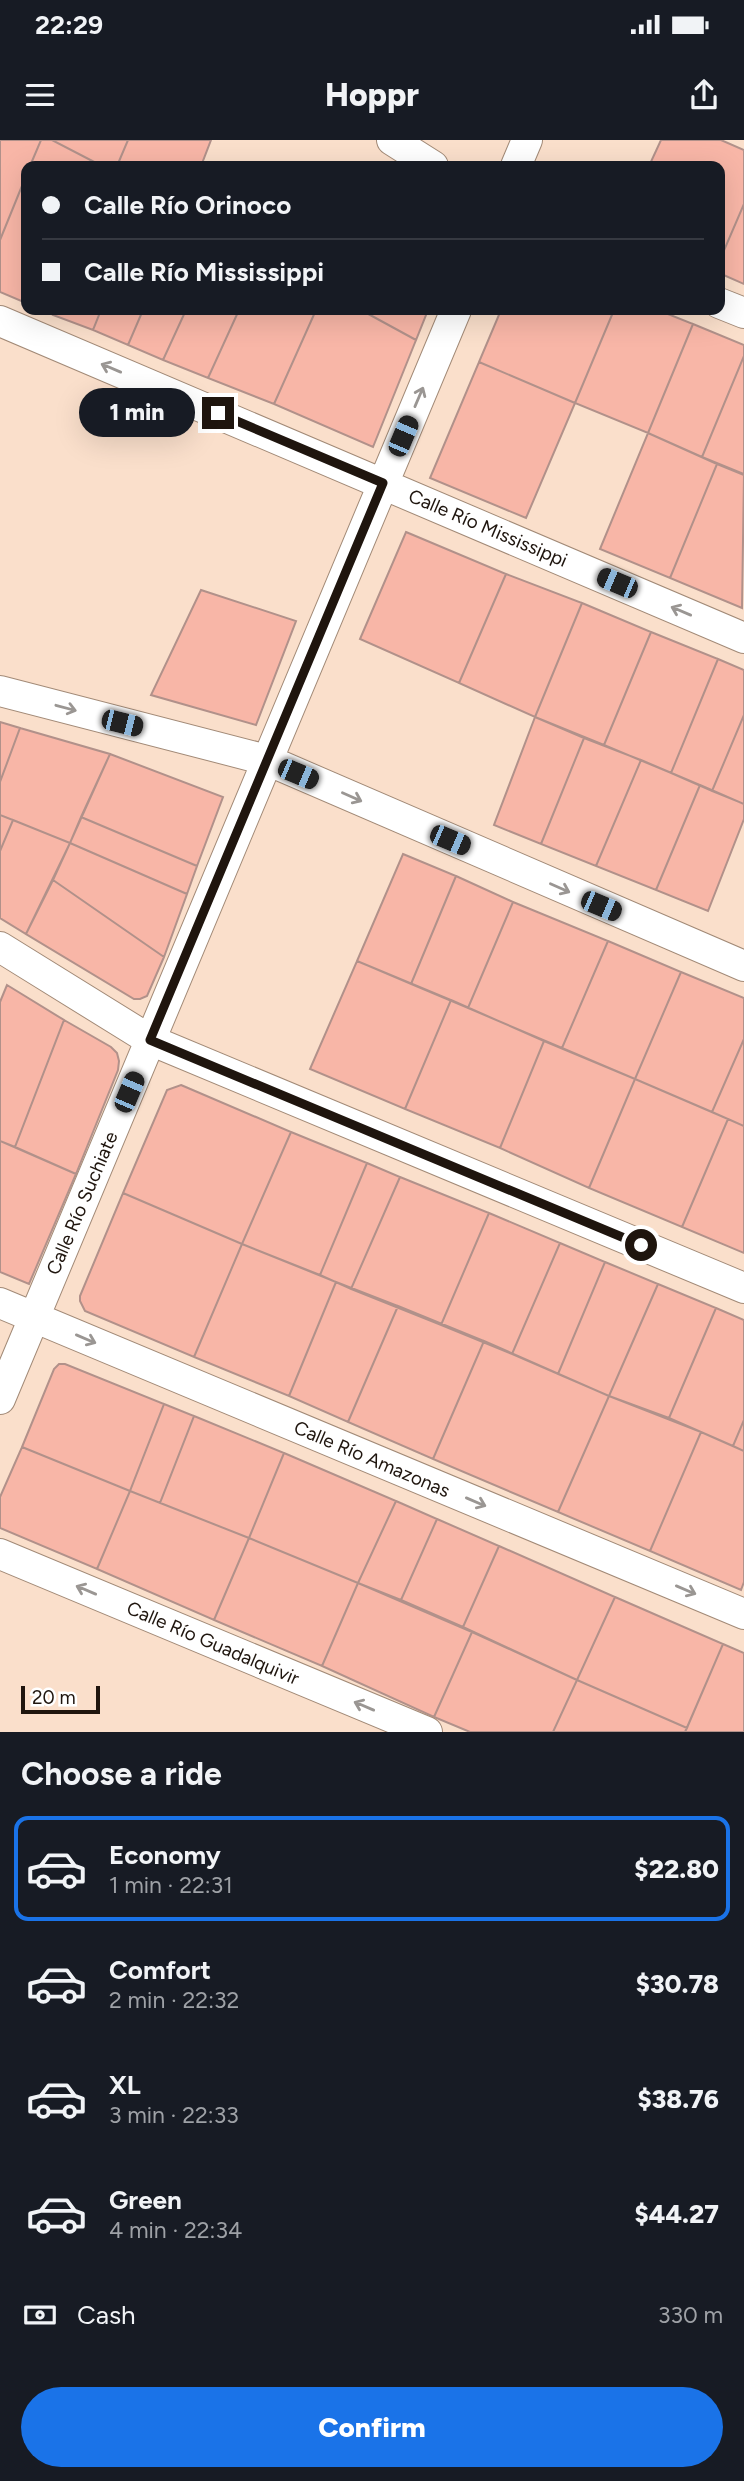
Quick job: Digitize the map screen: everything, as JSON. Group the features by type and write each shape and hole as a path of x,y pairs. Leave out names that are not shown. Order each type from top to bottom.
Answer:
{"street":[{"path":"392,140 425,161"},
{"path":"518,161 527,140"},
{"path":"725,305 744,313"},
{"name":"Calle Río Suchiate","path":"0,1399 454,315"},
{"name":"Calle Río Mississippi","path":"0,321 744,638"},
{"path":"0,691 267,760 744,966"},
{"path":"0,947 150,1040 744,1288"},
{"name":"Calle Río Amazonas","path":"0,1303 744,1614"},
{"name":"Calle Río Guadalquivir","path":"0,1554 427,1732"}],"building":[{"path":"0,140 41,140 32,161 21,161 21,188 0,240"},
{"path":"41,140 52,140 92,161 32,161"},
{"path":"52,140 128,140 119,161 92,161"},
{"path":"128,140 211,140 203,161 119,161"},
{"path":"661,140 721,140 744,150 744,204 725,248 725,161 651,161"},
{"path":"21,188 21,301 0,292 0,240"},
{"path":"744,204 744,284 725,276 725,248"},
{"path":"53,315 99,315 93,330"},
{"path":"99,315 141,315 128,345 93,330"},
{"path":"141,315 184,315 163,360 128,345"},
{"path":"184,315 237,315 208,378 163,360"},
{"path":"237,315 314,315 274,404 208,378"},
{"path":"314,315 370,315 416,340 373,447 274,404"},
{"path":"370,315 426,315 416,340"},
{"path":"499,315 612,315 575,403 479,362"},
{"path":"612,315 670,315 693,324 648,433 575,403"},
{"path":"693,324 744,345 744,356 702,457 648,433"},
{"path":"744,356 744,474 702,457"},
{"path":"479,362 575,403 526,518 430,478"},
{"path":"648,433 717,464 670,578 600,549"},
{"path":"717,464 744,475 742,608 670,578"},
{"path":"406,532 506,574 459,683 360,639"},
{"path":"506,574 582,603 535,717 459,683"},
{"path":"201,590 296,621 256,725 151,695"},
{"path":"582,603 651,632 604,745 535,717"},
{"path":"651,632 718,659 671,773 604,745"},
{"path":"718,659 744,670 744,715 712,791 671,773"},
{"path":"744,715 744,804 712,791"},
{"path":"535,717 584,738 541,844 494,825"},
{"path":"0,722 20,728 0,782"},
{"path":"20,728 110,754 70,843 0,815 0,782"},
{"path":"584,738 641,760 596,866 541,844"},
{"path":"110,754 223,797 197,866 81,817"},
{"path":"641,760 700,785 656,890 596,866"},
{"path":"700,785 744,804 744,819 708,911 656,890"},
{"path":"0,815 13,820 0,851"},
{"path":"81,817 197,866 187,894 70,843"},
{"path":"13,820 70,843 26,934 0,918 0,851"},
{"path":"70,843 187,894 164,957 53,880"},
{"path":"403,854 456,876 411,984 357,961"},
{"path":"456,876 513,902 468,1008 411,984"},
{"path":"53,880 164,957 147,996 134,999 26,934"},
{"path":"513,902 608,941 562,1048 468,1008"},
{"path":"608,941 681,972 635,1079 562,1048"},
{"path":"357,961 451,1000 405,1109 310,1069"},
{"path":"681,972 744,998 744,1039 712,1112 635,1079"},
{"path":"7,985 64,1020 15,1147 0,1141 0,1002"},
{"path":"451,1000 544,1041 500,1148 405,1109"},
{"path":"64,1020 111,1047 117,1053 119,1061 118,1070 76,1174 15,1147"},
{"path":"744,1039 744,1126 712,1112"},
{"path":"544,1041 635,1079 589,1188 500,1148"},
{"path":"635,1079 728,1119 682,1227 589,1188"},
{"path":"181,1085 291,1132 242,1244 123,1193 167,1090"},
{"path":"728,1119 744,1126 744,1253 682,1227"},
{"path":"291,1132 367,1163 320,1275 242,1244"},
{"path":"0,1141 76,1174 29,1284 0,1272"},
{"path":"367,1163 400,1177 351,1289 320,1275"},
{"path":"400,1177 489,1213 441,1325 351,1289"},
{"path":"123,1193 242,1244 194,1357 85,1311 80,1301"},
{"path":"489,1213 560,1243 512,1354 441,1325"},
{"path":"560,1243 605,1262 558,1374 512,1354"},
{"path":"242,1244 336,1282 289,1396 194,1357"},
{"path":"605,1262 658,1284 609,1396 558,1374"},
{"path":"336,1282 398,1306 348,1422 289,1396"},
{"path":"658,1284 716,1308 669,1418 609,1396"},
{"path":"398,1306 484,1341 433,1459 348,1422"},
{"path":"716,1308 744,1320 744,1420 733,1446 669,1418"},
{"path":"484,1341 609,1396 558,1512 433,1459"},
{"path":"59,1364 65,1364 164,1404 130,1491 22,1447 54,1369"},
{"path":"609,1396 701,1432 650,1551 558,1512"},
{"path":"164,1404 194,1416 160,1503 130,1491"},
{"path":"194,1416 284,1453 249,1538 160,1503"},
{"path":"744,1420 744,1451 733,1446"},
{"path":"701,1432 744,1451 744,1582 741,1590 650,1551"},
{"path":"22,1447 130,1491 97,1569 0,1528 0,1497"},
{"path":"284,1453 396,1501 358,1583 249,1538"},
{"path":"130,1491 249,1538 214,1620 97,1569"},
{"path":"396,1501 437,1519 401,1600 358,1583"},
{"path":"437,1519 499,1546 463,1627 401,1600"},
{"path":"249,1538 358,1583 322,1666 214,1620"},
{"path":"499,1546 615,1597 577,1680 463,1627"},
{"path":"358,1583 472,1632 434,1717 322,1666"},
{"path":"615,1597 723,1644 687,1728 577,1680"},
{"path":"472,1632 577,1680 553,1732 470,1732 434,1717"},
{"path":"723,1644 744,1653 744,1732 685,1732"},
{"path":"577,1680 687,1728 685,1732 553,1732"}],"route":[{"path":"218,413 383,483 150,1040 641,1245"}]}
